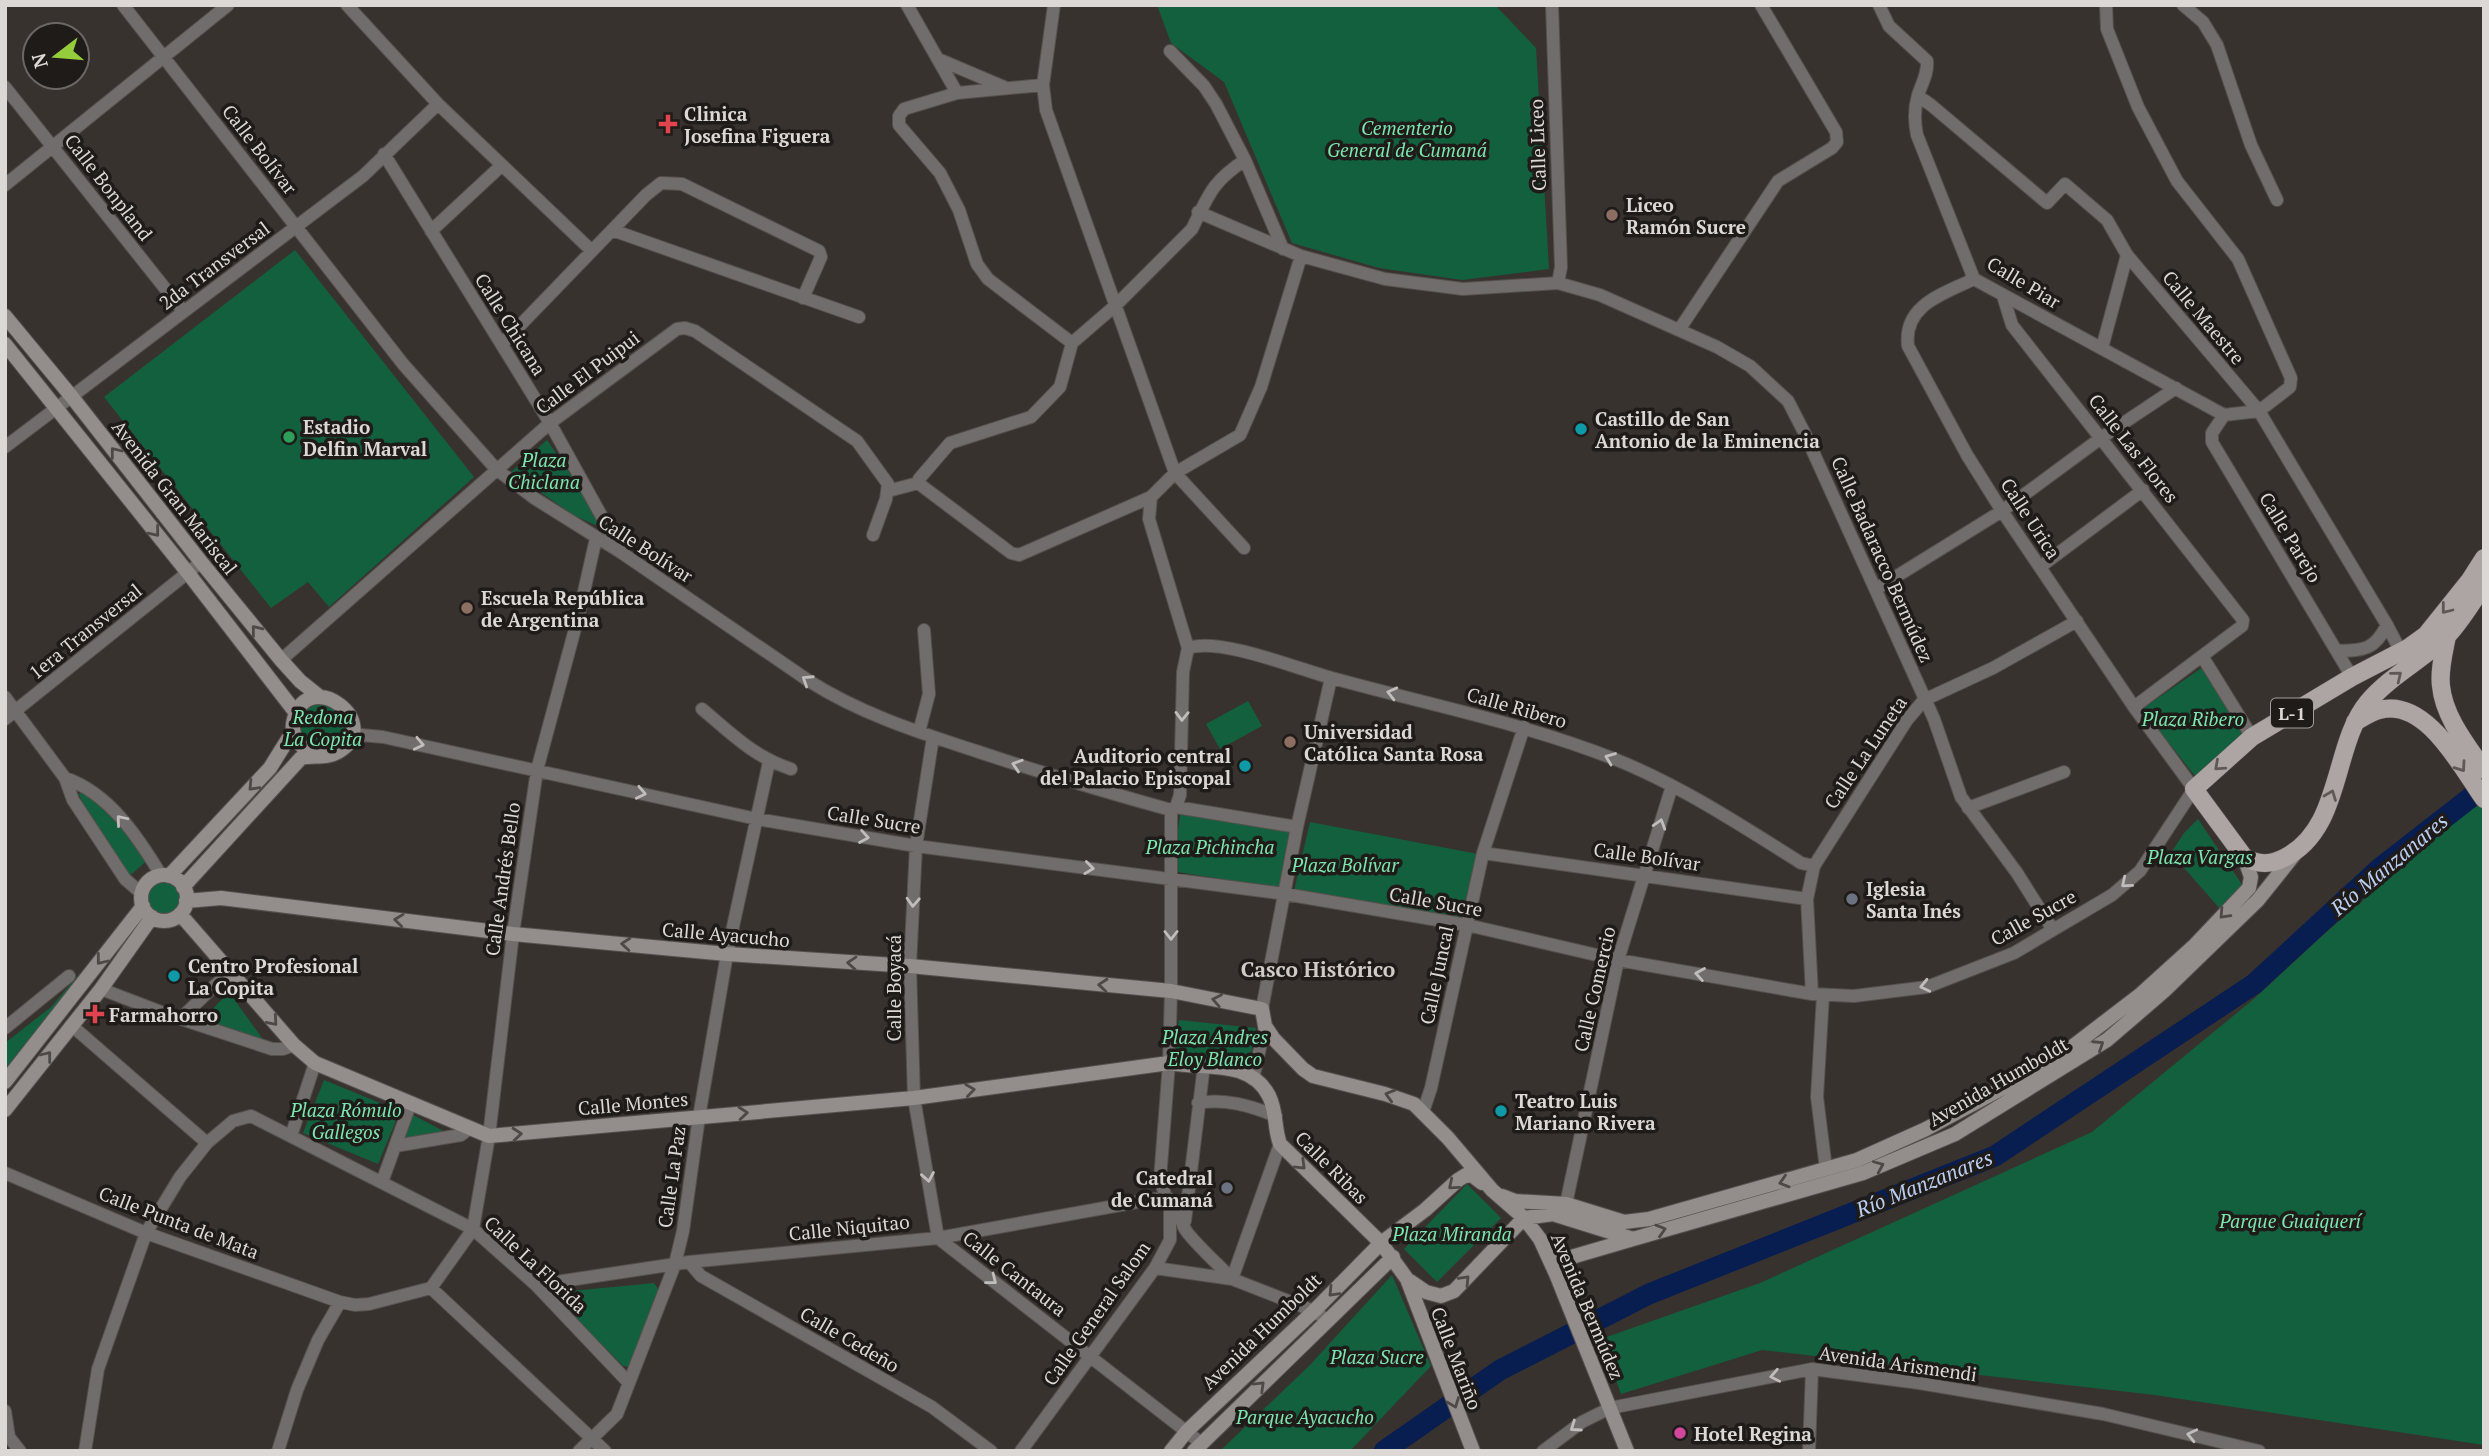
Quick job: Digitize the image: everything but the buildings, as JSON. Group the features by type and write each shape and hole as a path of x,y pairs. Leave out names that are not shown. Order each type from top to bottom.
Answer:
{"main road":[{"name":"L-1","path":"2194,789 2252,737 2426,635 2484,558"},
{"name":"Avenida Humboldt","path":"2295,853 2309,838 2332,797 2355,722 2367,703 2446,636 2484,585"},
{"path":"2446,636 2441,686 2453,724 2484,770"},
{"path":"2355,722 2379,710 2399,708 2420,717 2438,735 2484,799"},
{"path":"2194,789 2244,857 2254,863 2266,864 2295,853"}],"street":[{"name":"Calle Bolívar","path":"123,5 403,364 496,469 534,498 622,553 835,697 881,719 1087,788 1174,808 1297,827"},
{"path":"5,185 228,5"},
{"path":"347,5 438,104 592,251"},
{"path":"907,5 957,93"},
{"path":"1054,5 1042,85 1046,110 1175,473 1244,548"},
{"name":"Calle Liceo","path":"1552,5 1561,267 1558,283"},
{"path":"1679,330 1778,181 1832,148 1837,142 1836,132 1761,5"},
{"name":"Calle Piar","path":"1879,5 1889,26 1927,61 1928,72 1917,96 1913,119 1975,279 2224,415"},
{"path":"2106,5 2107,29 2138,107 2177,181 2238,259 2291,378 2290,387 2259,411 2224,415"},
{"path":"2183,5 2203,22 2217,45 2251,145 2277,200"},
{"path":"1170,51 1204,86 1245,160 1283,249"},
{"path":"938,59 1008,89"},
{"path":"1042,85 957,93 904,109 899,116 899,125 940,173 959,210 982,272 1072,343"},
{"name":"Calle Bonpland","path":"5,88 183,312"},
{"name":"Calle Maestre","path":"1917,96 2047,203 2065,184 2107,220 2127,255 2259,411 2387,625 2400,652"},
{"name":"2da Transversal","path":"5,447 363,176 438,104"},
{"name":"Calle Chicana","path":"384,154 550,423 622,553"},
{"path":"918,483 950,443 1031,417 1060,387 1072,343 1116,305 1192,229 1198,212 1216,183 1225,173 1245,160"},
{"path":"431,231 501,166"},
{"path":"502,344 646,195 662,183 681,184 819,251 821,257 803,298"},
{"name":"Calle Badaracco Bermúdez","path":"1198,212 1301,256 1385,279 1463,289 1558,283 1600,295 1717,347 1750,366 1788,401 1877,589 1934,719 1961,797 2017,873 2053,930"},
{"path":"612,230 859,317"},
{"path":"2102,348 2127,255"},
{"path":"918,483 1010,553 1019,555 1151,497 1175,473 1240,435 1261,387 1301,256"},
{"name":"Calle Urica","path":"1975,279 1940,295 1917,311 1906,330 1908,346 1967,455 2002,511 2134,707 2194,789"},
{"name":"Calle Las Flores","path":"2003,296 2012,326 2243,620 2242,626 2202,656"},
{"name":"Avenida Gran Mariscal","path":"5,316 281,660 300,681 320,697"},
{"name":"Calle El Puipui","path":"281,660 550,423 677,328 695,331 857,441 888,484 888,491"},
{"name":"Avenida Gran Mariscal","path":"5,344 296,713"},
{"path":"1877,589 2002,511 2101,438 2176,388"},
{"name":"Calle Parejo","path":"2224,415 2212,433 2212,442 2352,677"},
{"path":"873,535 888,491 918,483"},
{"path":"2040,567 2143,490"},
{"name":"Calle General Salom","path":"1021,1451 1155,1268 1170,1240 1170,1210 1160,1179 1169,1063 1174,808 1180,795 1182,672 1188,648 1149,519 1151,497"},
{"name":"Calle Andrés Bello","path":"473,1229 489,1136 513,933 537,770 579,614 596,538"},
{"name":"1era Transversal","path":"10,715 201,562"},
{"name":"Calle La Luneta","path":"1814,866 1907,720 1924,700 2002,664 2077,621"},
{"path":"2337,651 2366,649 2380,638 2387,625"},
{"path":"919,732 929,694 924,630"},
{"name":"Calle Ribero","path":"1188,648 1205,644 1229,649 1524,727 1613,758 1672,786 1801,863 1814,866"},
{"path":"2134,707 2202,656 2252,737"},
{"path":"1169,1063 1186,1067 1204,1065 1235,1068 1252,1079 1265,1026 1262,1009 1297,827 1331,678"},
{"path":"5,697 10,715 65,778 74,800 125,879 145,906 166,920 301,758 312,755 324,757 336,753 346,745 351,734 351,718 335,700 320,697 304,704 296,713 293,731 270,768 165,875 149,881 145,906 101,989 5,1110"},
{"path":"702,709 754,752 769,762 791,769"},
{"name":"Calle Juncal","path":"1423,1112 1431,1088 1483,853 1524,727"},
{"path":"293,731 299,745 312,755"},
{"name":"Calle Sucre","path":"351,734 383,737 757,819 916,846 1285,894 1466,925 1618,960 1818,994 1854,996 1927,988 2014,953 2112,895 2140,871 2194,789"},
{"name":"Calle Boyacá","path":"933,737 916,846 910,967 914,1098 938,1238"},
{"name":"Calle La Paz","path":"579,1451 617,1414 675,1264 692,1176 699,1117 727,954 769,762"},
{"path":"1968,808 2064,772"},
{"path":"65,778 96,793 119,816 165,875 177,880 183,901"},
{"name":"Calle Comercio","path":"1566,1204 1618,960 1672,786"},
{"name":"Calle Bolívar","path":"1483,853 1807,899"},
{"name":"Avenida Humboldt","path":"1554,1269 1633,1239 1864,1173 1955,1134 2107,1041 2164,991 2258,900 2295,853"},
{"name":"Avenida Humboldt","path":"1171,1451 1187,1431 1314,1311 1381,1243 1466,1175 1473,1176 1514,1201 1566,1204 1624,1222 1649,1219 1857,1160 1926,1129 2055,1060 2091,1034 2194,946 2249,888 2251,877 2244,857"},
{"path":"1814,866 1807,899 1818,994 1817,1097 1826,1169"},
{"name":"Calle Ayacucho","path":"183,901 221,898 513,933 727,954 910,967 1171,991 1262,1009"},
{"name":"Calle Montes","path":"183,901 230,971 294,1045 315,1063 489,1136 914,1098 1169,1063"},
{"path":"5,1082 145,906"},
{"path":"181,1018 230,971"},
{"path":"8,1021 69,976"},
{"path":"101,989 272,1049 294,1045"},
{"path":"71,1025 207,1143 180,1177 146,1233 99,1369 85,1451"},
{"path":"1265,1026 1303,1069 1313,1076 1403,1099 1423,1112 1492,1190"},
{"path":"291,1136 315,1063"},
{"path":"1184,1229 1204,1065"},
{"name":"Calle Ribas","path":"1252,1079 1263,1087 1276,1116 1275,1130 1280,1144 1381,1243"},
{"path":"1198,1103 1214,1100 1227,1102 1253,1107 1276,1116"},
{"path":"382,1182 410,1105"},
{"name":"Calle La Florida","path":"207,1143 233,1121 251,1116 473,1229 536,1285 629,1383"},
{"path":"395,1146 461,1135 470,1128"},
{"path":"1232,1279 1280,1144"},
{"name":"Calle Punta de Mata","path":"5,1173 146,1233 341,1302 369,1304 430,1288"},
{"name":"Avenida Bermúdez","path":"1492,1190 1524,1219 1540,1239 1628,1451"},
{"path":"1165,1197 1172,1200 1181,1212 1184,1229 1232,1279"},
{"name":"Calle Niquitao","path":"536,1285 689,1262 938,1238 1165,1197"},
{"path":"1381,1243 1407,1279 1426,1292 1441,1296 1454,1291 1524,1219 1553,1214 1633,1239"},
{"path":"473,1229 430,1288 605,1451"},
{"name":"Calle Cantaura","path":"938,1238 1187,1431 1198,1447"},
{"name":"Avenida Humboldt","path":"1198,1447 1392,1257"},
{"name":"Calle Cedeño","path":"689,1262 701,1276 932,1407 991,1451"},
{"path":"1155,1268 1232,1279 1314,1311 1327,1320"},
{"name":"Calle Mariño","path":"1407,1279 1474,1451"},
{"path":"278,1451 297,1390 318,1340 341,1302"},
{"path":"1809,1451 1812,1369"},
{"name":"Avenida Arismendi","path":"1543,1451 1582,1422 1611,1408 1812,1369 1919,1383 2102,1414 2259,1451"},
{"path":"5,1411 9,1437 20,1451"}],"green space":[{"name":"Cementerio General de Cumaná","path":"1157,5 1495,5 1536,48 1549,269 1462,280 1379,268 1292,243 1224,82 1171,43"},
{"name":"Estadio Delfin Marval","path":"295,250 474,477 329,607 308,582 271,608 104,397"},
{"name":"Plaza Chiclana","path":"547,440 603,522 598,526 575,516 511,472"},
{"name":"Plaza Ribero","path":"2203,667 2245,739 2199,781 2142,709"},
{"path":"1248,701 1262,726 1220,749 1206,724"},
{"name":"Redona La Copita","path":"322,704 331,705 338,710 343,717 343,735 338,742 331,747 322,748 313,747 306,742 301,735 300,726 301,717 306,710 313,705"},
{"path":"81,791 115,816 149,859 127,878 98,834 79,795"},
{"name":"Parque Guaiquerí","path":"2477,801 2484,810 2484,1445 2155,1395 1762,1350 1621,1394 1601,1339 1760,1283 2092,1132 2255,998"},
{"name":"Plaza Pichincha","path":"1181,809 1290,830 1281,889 1172,871"},
{"name":"Plaza Vargas","path":"2198,819 2245,889 2221,910 2171,853 2184,833"},
{"name":"Plaza Bolívar","path":"1310,822 1478,854 1461,920 1294,891"},
{"path":"164,881 176,886 181,898 176,910 164,915 152,910 147,898 152,886"},
{"path":"80,973 87,980 5,1076 5,1043 51,1007"},
{"path":"229,992 267,1045 201,1021"},
{"name":"Plaza Andres Eloy Blanco","path":"1179,1020 1256,1028 1247,1073 1174,1065"},
{"name":"Plaza Rómulo Gallegos","path":"324,1080 400,1111 378,1164 303,1133"},
{"path":"413,1115 451,1135 405,1139"},
{"name":"Plaza Miranda","path":"1467,1184 1501,1218 1437,1282 1404,1249"},
{"name":"Plaza Sucre","path":"1392,1275 1431,1366 1350,1451 1220,1451 1309,1366"},
{"path":"654,1283 659,1290 629,1367 623,1366 551,1293"}],"waterway":[{"name":"Río Manzanares","path":"1384,1451 1500,1370 1649,1294 1995,1156 2254,984 2380,868 2484,787"}],"place":[{"name":"Clinica Josefina Figuera","path":"668,124"},
{"name":"Liceo Ramón Sucre","path":"1612,215"},
{"name":"Castillo de San Antonio de la Eminencia","path":"1581,429"},
{"name":"Estadio Delfin Marval","path":"289,437"},
{"name":"Escuela República de Argentina","path":"467,608"},
{"name":"Universidad Católica Santa Rosa","path":"1290,742"},
{"name":"Auditorio central del Palacio Episcopal","path":"1245,766"},
{"name":"Iglesia Santa Inés","path":"1852,899"},
{"name":"Centro Profesional La Copita","path":"174,976"},
{"name":"Farmahorro","path":"95,1014"},
{"name":"Teatro Luis Mariano Rivera","path":"1501,1111"},
{"name":"Catedral de Cumaná","path":"1227,1188"},
{"name":"Hotel Regina","path":"1680,1433"}],"district":[{"name":"Casco Histórico","path":"1318,969"}],"park label":[{"name":"Parque Ayacucho","path":"1305,1416"}]}
